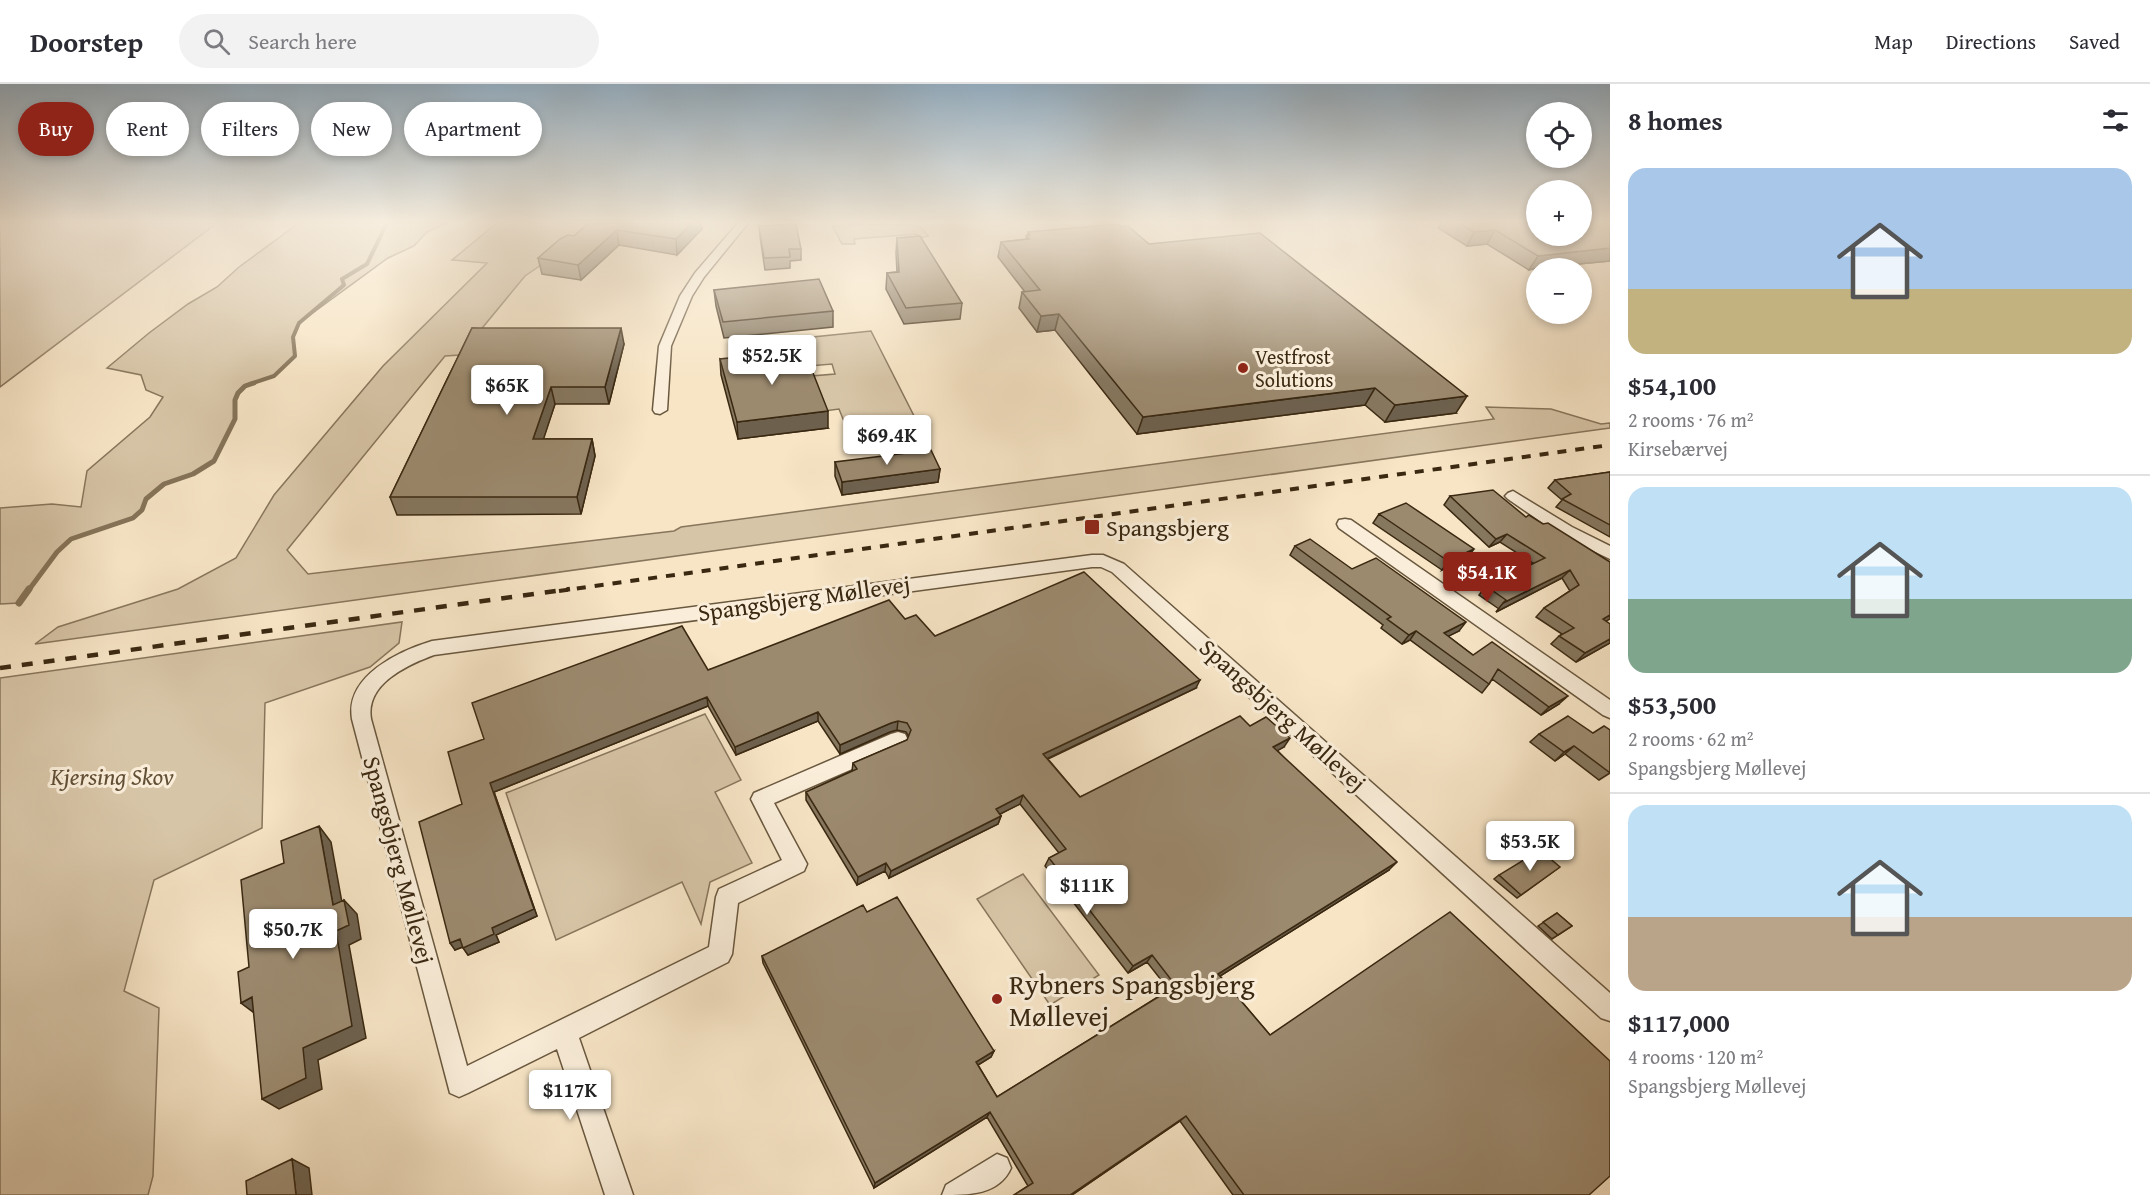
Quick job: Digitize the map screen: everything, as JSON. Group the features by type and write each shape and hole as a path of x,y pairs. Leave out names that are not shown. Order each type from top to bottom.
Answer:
{"street":[{"path":"660,410 664,346 686,296 699,275"},
{"path":"1513,496 1566,531 1610,553"},
{"path":"1345,524 1610,710"},
{"name":"Spangsbjerg Møllevej","path":"898,740 761,799 796,864 727,897 720,954 459,1084 364,731 360,708 372,684 403,658 432,648 1092,561 1103,561 1118,568 1610,1009"},
{"path":"564,1032 619,1195"},
{"path":"956,1195 997,1168"}],"green space":[{"path":"0,275 148,275 0,387"},
{"path":"230,275 365,275 299,323 293,337 295,356 274,376 245,386 238,393 235,400 235,419 214,461 193,474 164,484 146,499 142,510 133,518 71,539 57,552 19,603 0,604 0,508 52,504 81,507 87,471 150,417 163,397 146,390 141,375 107,368 188,304 217,287"},
{"path":"475,275 527,275 460,355 445,356 287,550 308,574 674,531 681,527 1494,419 1486,407 1551,409 1601,424 1610,423 1610,428 35,644 58,627 178,589 236,558 274,495 383,366"},
{"path":"871,331 914,416 845,424 839,409 824,411 811,376 835,374 832,364 809,366 801,345 805,345 803,338"},
{"name":"Kjersing Skov","path":"402,622 399,643 370,667 265,703 262,828 154,880 124,991 159,1008 153,1176 148,1195 0,1195 0,678"},
{"path":"705,714 741,780 715,792 752,863 710,882 701,924 682,882 556,940 506,793"},
{"path":"1023,874 1099,975 1050,1005 977,899"}],"building":[{"path":"888,275 944,275 962,303 906,308"},
{"name":"Vestfrost Solutions","path":"1028,275 1313,275 1467,396 1395,405 1375,388 1143,417 1059,314 1041,316 1022,292 1040,290"},
{"path":"819,279 833,311 723,322 714,290"},
{"path":"472,328 621,328 605,387 551,387 533,439 592,439 577,497 390,497"},
{"path":"804,350 828,411 737,422 720,359"},
{"path":"931,450 940,469 842,482 835,462"},
{"path":"1610,472 1610,525 1562,499 1571,494 1555,480"},
{"path":"1493,490 1526,517 1529,515 1543,524 1548,523 1610,562 1610,615 1603,619 1610,624 1610,639 1585,653 1559,636 1574,628 1544,608 1579,585 1570,570 1503,603 1506,600 1486,586 1511,574 1522,581 1530,570 1526,567 1545,558 1507,534 1496,539 1450,496"},
{"path":"1406,503 1474,549 1448,561 1379,514"},
{"path":"1310,539 1352,569 1376,558 1466,622 1444,633 1473,655 1492,642 1568,696 1549,707 1498,669 1489,684 1416,631 1409,635 1387,619 1391,617 1295,546"},
{"name":"Rybners Spangsbjerg Møllevej","path":"1084,572 1200,680 1043,754 1080,797 1240,716 1250,726 1266,717 1290,738 1273,747 1397,862 1218,974 1270,1035 1450,912 1610,1061 1610,1176 1589,1195 1244,1195 1186,1116 1070,1195 1014,1195 1033,1183 990,1112 875,1183 762,956 863,905 867,912 897,897 994,1051 976,1062 997,1097 1176,986 1152,955 1133,966 1049,858 1066,849 1023,795 996,809 1001,816 891,871 886,863 858,877 806,792 857,769 853,763 907,740 911,730 907,723 898,721 840,745 818,712 735,747 707,697 490,783 534,909 492,928 494,934 463,948 460,939 450,943 419,822 462,804 448,752 484,739 472,703 682,626 708,670 889,600 905,619 916,615 935,636"},
{"path":"1568,716 1593,733 1604,726 1610,730 1609,772 1574,746 1564,752 1539,734"},
{"path":"319,826 333,905 344,900 349,925 336,931 352,1026 303,1048 306,1078 262,1099 252,997 241,1003 238,972 249,967 241,880 284,863 281,841"},
{"path":"1540,850 1560,867 1521,895 1499,875"},
{"path":"1557,913 1572,926 1558,935 1543,922"},
{"path":"292,1159 296,1195 247,1195 246,1181"}],"waterway":[{"path":"250,384 274,376 295,356 293,337 299,323 344,285 342,279 349,275"},
{"path":"28,591 57,552 71,539 133,518 142,510 146,499 164,484 193,474 214,461 235,419 235,400 238,393 245,386 254,383"},
{"path":"19,603 29,589"}],"railway":[{"path":"559,591 1610,445"},
{"path":"0,668 570,589"}],"place":[{"name":"Vestfrost Solutions","path":"1243,368"},
{"name":"Spangsbjerg","path":"1092,527"},
{"name":"Rybners Spangsbjerg Møllevej","path":"997,999"}]}
